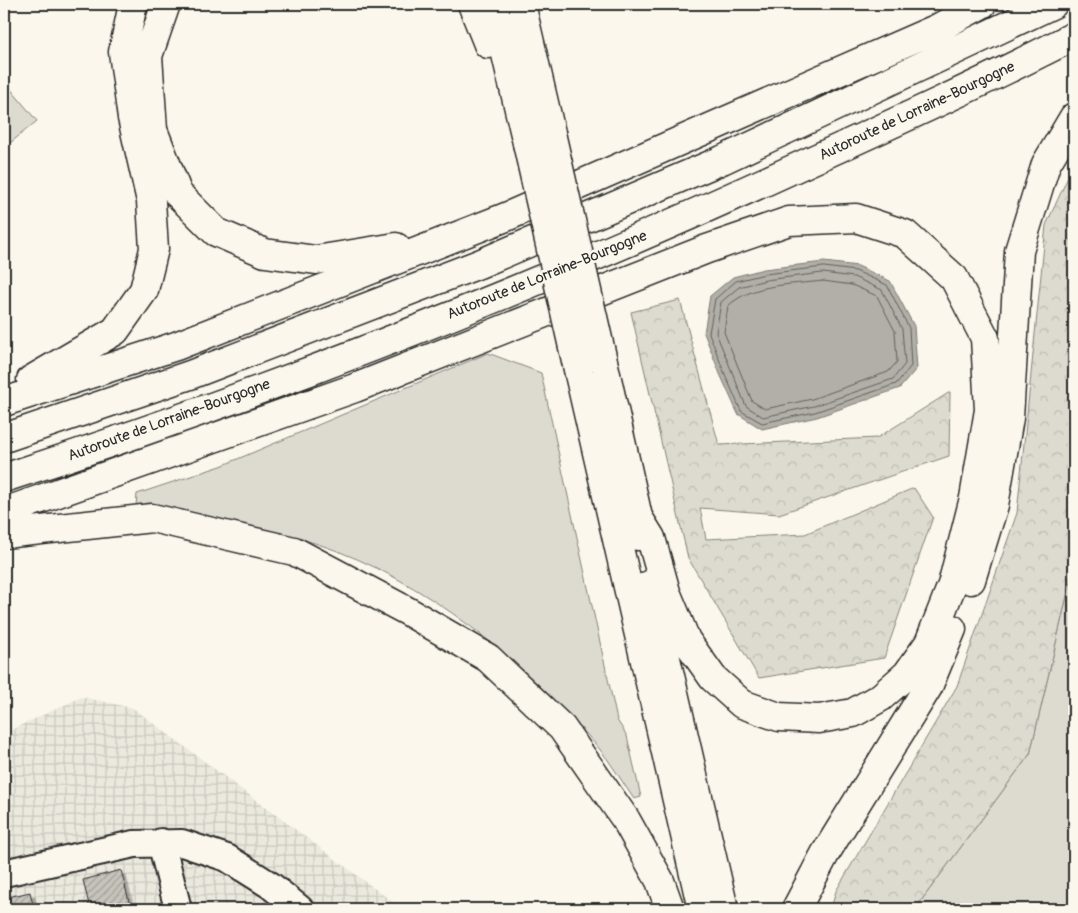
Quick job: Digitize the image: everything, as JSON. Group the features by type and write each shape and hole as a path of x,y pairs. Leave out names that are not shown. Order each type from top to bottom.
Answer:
{"highway":[{"path":"4,390 39,377 115,331 144,290 154,249 151,200 132,118 123,52 133,4"},
{"path":"166,4 148,56 153,130 178,194 216,232 265,253 316,260 379,251 494,221"},
{"path":"472,4 498,70 514,88"},
{"path":"494,4 702,909"},
{"path":"786,95 942,4"},
{"path":"4,402 176,346 494,221 938,28 982,4"},
{"path":"4,438 190,375 479,264 722,160 1053,4"},
{"path":"520,6 551,132 603,361 638,517 638,536 724,909"},
{"name":"Autoroute de Lorraine-Bourgogne","path":"4,478 204,409 490,300 749,189 913,114 1074,36"},
{"path":"796,909 825,854 928,687 966,598 994,505 1009,418 1019,251 1046,164 1074,117"},
{"path":"4,512 355,388 707,249 789,221 856,218 905,234 954,278 985,338 989,410 974,498 952,585 929,642 907,674 881,696 853,713 819,719 780,717 742,704 713,678 686,640 666,592 651,538 638,517"},
{"path":"4,534 152,518 294,551 409,612 488,658 562,728 626,820 660,881 670,909"}],"lane":[{"path":"161,842 178,909"},
{"path":"4,873 134,844 182,843 227,858 270,885 300,909"}],"shaded area":[{"path":"82,697 133,708 402,909 4,909 4,733"}],"green space":[{"path":"4,81 37,121 4,148"},
{"path":"1074,164 1074,566 1030,754 915,909 831,909 836,891 957,686 1017,513 1046,225"},
{"path":"680,300 719,445 877,438 950,392 949,456 779,514 700,508 706,539 805,534 914,488 933,517 884,658 759,678 688,558 631,312"},
{"path":"488,353 541,373 617,720 627,736 641,797 634,799 597,746 538,684 505,654 435,601 397,579 358,560 295,537 228,521 136,506 137,494 221,466"},
{"path":"1074,566 1074,909 915,909 1030,754"}],"water":[{"path":"824,262 858,266 890,281 914,326 917,368 900,388 817,417 762,429 738,414 720,374 704,333 710,296 733,277 764,269"}],"building":[{"path":"121,870 131,909 90,909 83,880"},
{"path":"30,892 34,909 4,909 4,898"}]}
